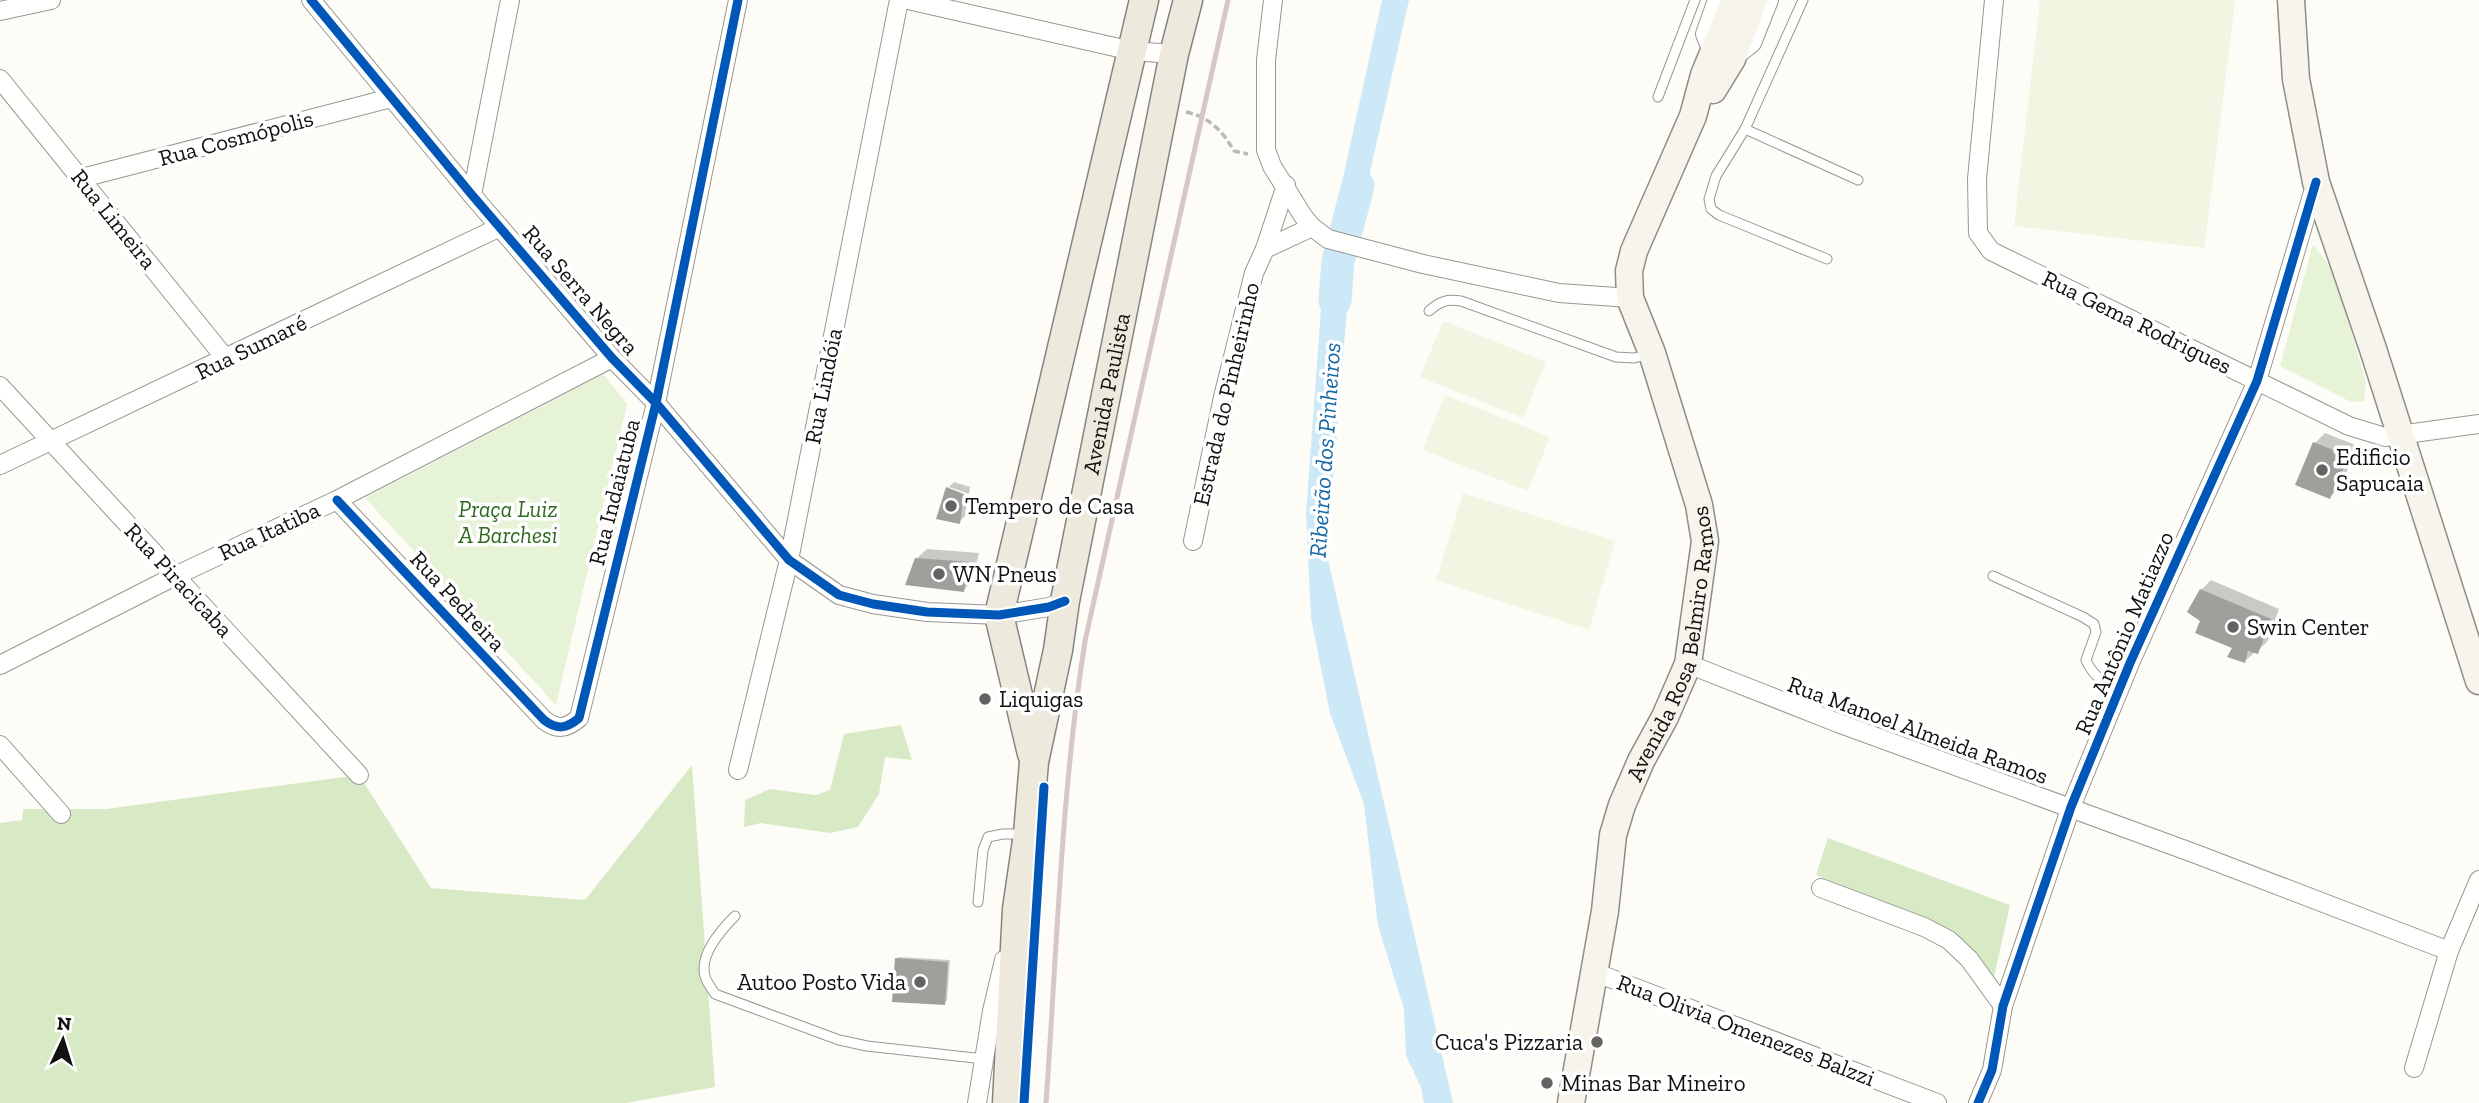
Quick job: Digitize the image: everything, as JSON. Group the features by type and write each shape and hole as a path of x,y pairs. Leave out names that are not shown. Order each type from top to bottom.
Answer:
{"main road":[{"path":"1007,1103 1017,909 1028,834 1034,762 999,615 1144,0"},
{"name":"Avenida Paulista","path":"1034,762 1174,54 1188,0"},
{"name":"Avenida Rosa Belmiro Ramos","path":"1571,1103 1605,911 1613,835 1622,805 1688,664 1705,541 1699,505 1652,353 1630,298 1629,271 1634,251 1693,116 1718,84 1728,51 1735,0"},
{"path":"1728,51 1745,0"},
{"name":"Avenida Rosa Belmiro Ramos","path":"1728,51 1754,0"},
{"path":"2291,0 2296,79 2316,182 2479,681"}],"street":[{"path":"0,11 51,0"},
{"name":"Rua Serra Negra","path":"311,0 472,195 612,358 656,403 789,561 839,595 873,604 926,612 999,615 1049,607 1065,601"},
{"path":"472,195 510,0"},
{"name":"Rua Indaiatuba","path":"554,727 561,728 579,718 656,403 738,0"},
{"name":"Rua Lindóia","path":"738,770 789,561 899,0"},
{"path":"908,0 1132,51 1174,54"},
{"path":"1273,0 1266,60 1265,114 1268,153 1272,166 1312,227 1328,239 1491,280 1559,293 1630,298"},
{"path":"1717,0 1705,34 1728,51 1752,43 1769,0"},
{"name":"Rua Gema Rodrigues","path":"1994,0 1977,179 1978,233 1991,251 2349,426 2385,437 2479,424"},
{"name":"Rua Limeira","path":"0,79 226,359"},
{"name":"Rua Cosmópolis","path":"82,178 391,98"},
{"name":"Rua Antônio Matiazzo","path":"1978,1103 1992,1070 2003,1006 2071,807 2118,693 2257,381 2316,182"},
{"name":"Estrada do Pinheirinho","path":"1193,541 1232,360 1254,273 1286,186"},
{"name":"Rua Sumaré","path":"0,465 500,227"},
{"path":"1265,249 1312,227"},
{"name":"Rua Itatiba","path":"0,665 175,576 337,500 612,358"},
{"name":"Rua Piracicaba","path":"0,386 359,775"},
{"name":"Rua Pedreira","path":"337,500 544,720 554,727"},
{"name":"Rua Manoel Almeida Ramos","path":"1688,664 1838,723 2071,807 2449,951"},
{"path":"0,745 61,814"},
{"path":"2414,1068 2449,951 2479,880"},
{"path":"1821,888 1924,927 1949,940 1969,959 2003,1006"},
{"path":"977,1103 992,1011 1017,909"},
{"name":"Rua Olivia Omenezes Balzzi","path":"1594,972 1937,1103"}],"lane":[{"path":"1658,97 1695,0"},
{"path":"1803,0 1745,129 1716,176 1709,199 1711,209 1719,215 1826,259"},
{"path":"1745,129 1858,180"},
{"path":"1429,311 1447,299 1461,301 1616,357 1634,358 1652,353"},
{"path":"1993,576 2094,624 2096,632 2086,660 2087,665 2118,693"},
{"path":"978,902 983,850 988,838 1003,834 1028,834"},
{"path":"735,916 716,934 705,965 705,978 715,994 839,1040 867,1046 984,1059"}],"path":[{"path":"1163,110 1203,116 1216,125 1234,151 1249,154 1268,153"}],"green space":[{"path":"2040,0 2235,0 2204,248 2014,226"},
{"path":"2313,244 2334,272 2366,383 2364,401 2351,402 2280,366"},
{"path":"1443,321 1546,362 1523,418 1420,377"},
{"name":"Praça Luiz A Barchesi","path":"603,374 627,404 556,705 365,498"},
{"path":"1445,395 1550,437 1528,491 1423,450"},
{"path":"1463,493 1615,541 1589,630 1436,580"},
{"path":"901,725 912,760 885,757 879,794 858,827 830,833 761,823 744,827 745,800 770,789 816,795 830,790 844,734"},
{"path":"692,765 715,1087 626,1103 0,1103 0,823 22,820 23,809 106,809 359,775 431,888 585,900"},
{"path":"1828,838 2010,905 1994,977 1956,933 1816,875"}],"water":[{"path":"1382,0 1409,0 1356,234 1334,219"},
{"path":"1325,255 1351,259 1327,555 1453,1103 1424,1103 1421,1087 1406,1056 1404,1009 1378,926 1364,804 1330,713 1311,618 1306,514"}],"building":[{"name":"Edificio Sapucaia","path":"2313,442 2349,456 2330,499 2295,485"},
{"name":"Tempero de Casa","path":"946,487 964,494 960,524 936,519"},
{"name":"WN Pneus","path":"915,558 970,562 964,592 905,585"},
{"name":"Swin Center","path":"2200,589 2271,619 2258,654 2248,651 2245,663 2227,657 2232,648 2195,633 2200,621 2187,612"},
{"name":"Autoo Posto Vida","path":"895,958 948,962 945,1005 892,1002"}],"waterway":[{"name":"Ribeirão dos Pinheiros","path":"1335,300 1338,261 1358,186"}],"railway":[{"path":"1046,1103 1065,814 1085,641 1228,0"}],"cycle path":[{"path":"311,0 472,195 612,358 656,403 789,560 839,595 873,604 927,612 999,615 1049,607 1065,601"},
{"path":"337,500 544,720 562,727 579,718 656,403 738,0"},
{"path":"1978,1103 1992,1070 2003,1006 2071,807 2130,663 2257,381 2316,182"},
{"path":"1024,1103 1044,787"}],"place":[{"name":"Edificio Sapucaia","path":"2322,470"},
{"name":"Tempero de Casa","path":"951,506"},
{"name":"WN Pneus","path":"939,574"},
{"name":"Swin Center","path":"2233,627"},
{"name":"Liquigas","path":"985,699"},
{"name":"Autoo Posto Vida","path":"920,982"},
{"name":"Cuca's Pizzaria","path":"1597,1042"},
{"name":"Minas Bar Mineiro","path":"1547,1083"}]}
